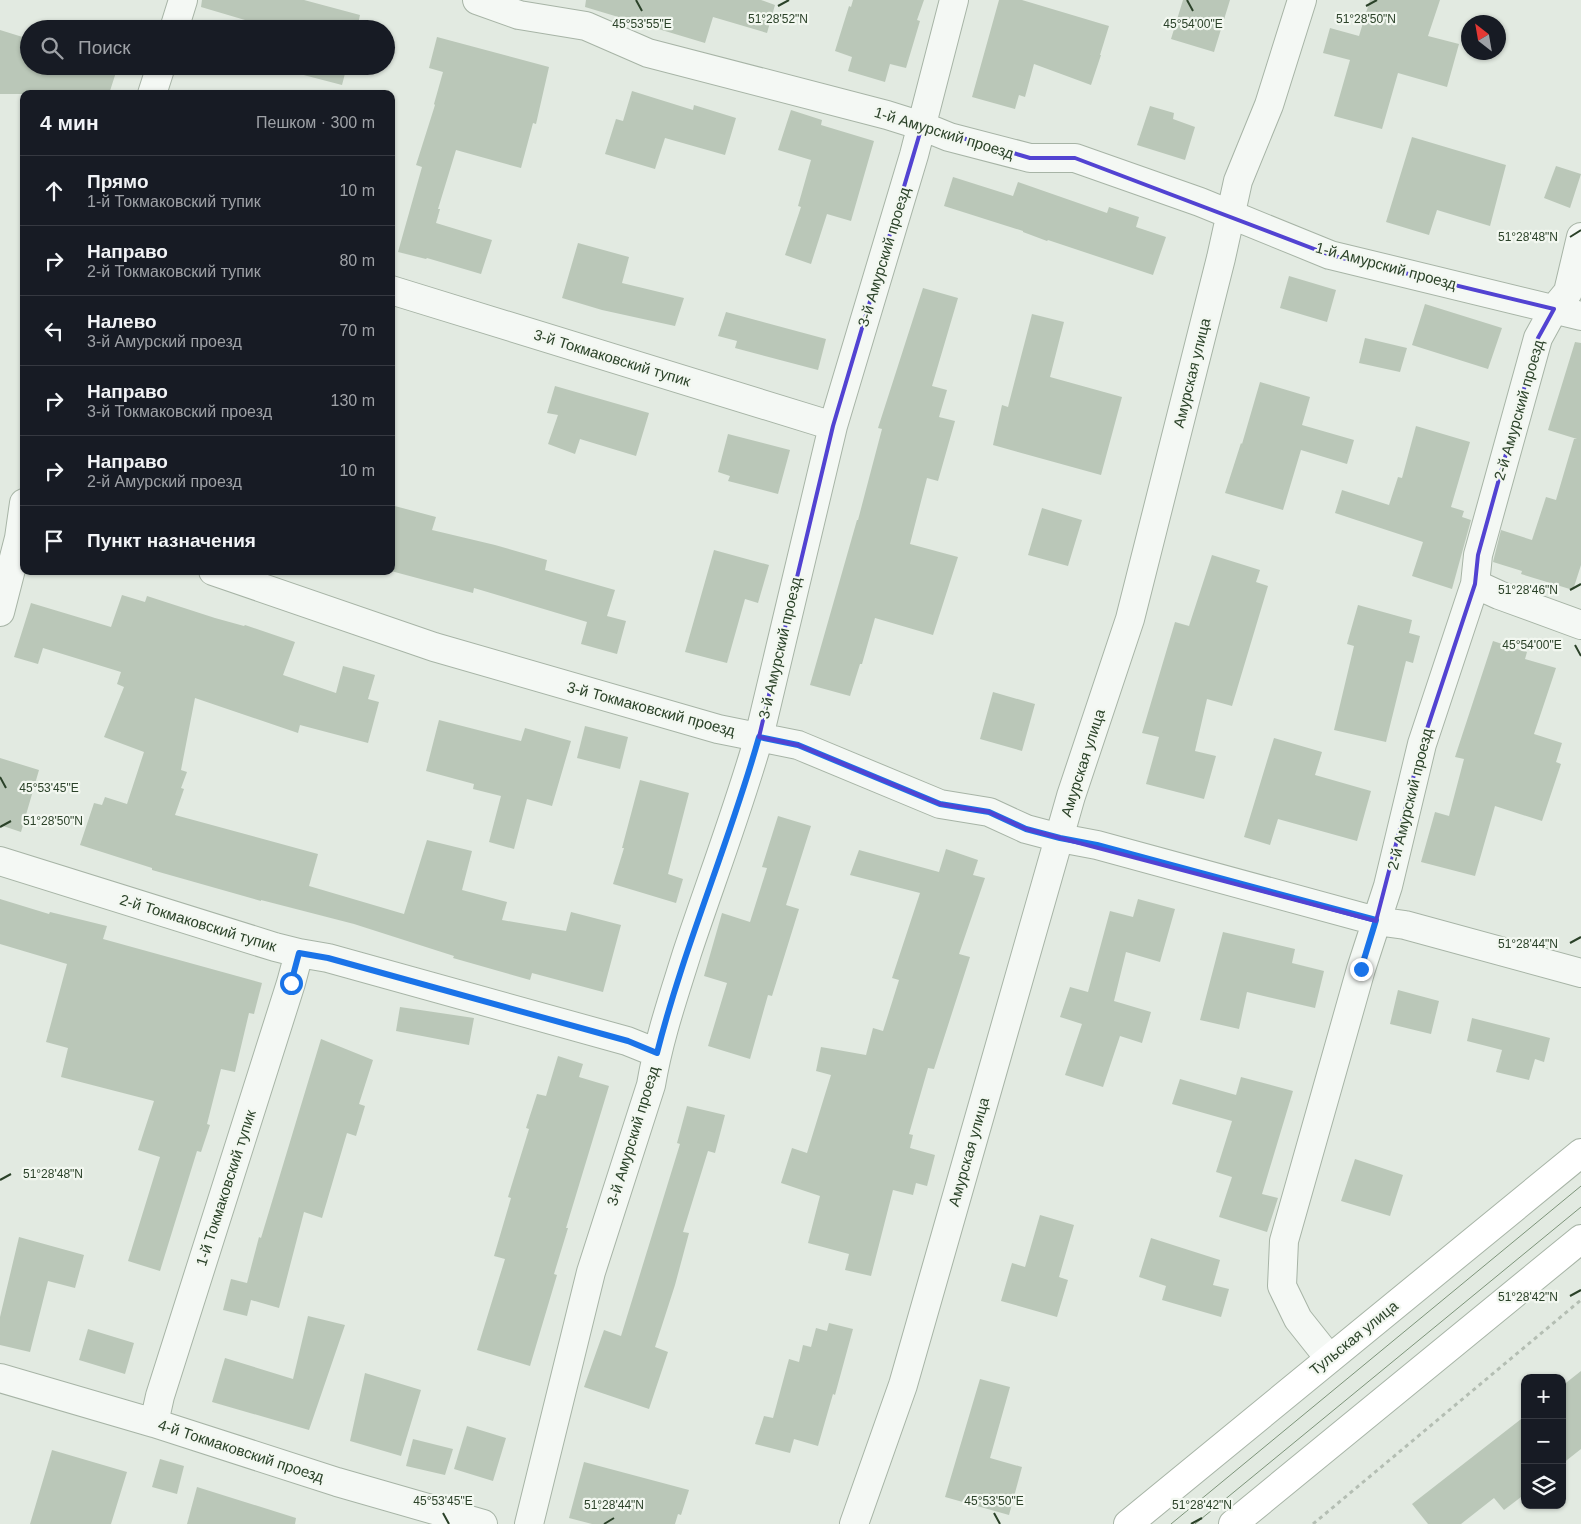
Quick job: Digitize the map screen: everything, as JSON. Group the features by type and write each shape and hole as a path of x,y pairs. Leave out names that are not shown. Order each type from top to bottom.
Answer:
{"street":[{"path":"177,20 183,0"},
{"name":"1-й Амурский проезд","path":"477,0 520,15 586,26 648,53 887,115 949,137 1030,158 1075,158 1200,202 1330,254 1581,316"},
{"name":"3-й Амурский проезд","path":"529,1524 591,1272 651,1085 664,1024 759,737 833,426 922,126 954,0"},
{"name":"Амурская улица","path":"854,1524 903,1385 1071,796 1130,619 1221,258 1238,181 1269,105 1302,0"},
{"path":"153,90 158,75"},
{"name":"2-й Амурский проезд","path":"1329,1358 1298,1319 1282,1286 1284,1241 1376,920 1388,886 1422,744 1474,584 1478,555 1538,338 1554,309 1568,292 1581,237"},
{"name":"3-й Токмаковский тупик","path":"395,291 833,426"},
{"path":"0,612 14,537 20,517"},
{"name":"3-й Токмаковский проезд","path":"224,575 434,648 718,729 798,745 940,804 989,812 1026,829 1097,845 1581,973"},
{"path":"1474,584 1581,625"},
{"name":"2-й Токмаковский тупик","path":"0,862 299,953 328,958 628,1041 657,1053"},
{"name":"1-й Токмаковский тупик","path":"154,1423 160,1396 299,953"},
{"name":"Тульская улица","path":"1128,1524 1581,1153"},
{"path":"1233,1524 1581,1239"},
{"name":"4-й Токмаковский проезд","path":"0,1378 154,1423 337,1482 483,1524"}],"path":[{"path":"1313,1524 1581,1300"}],"highlighted area":[{"path":"922,126 1030,158 1075,158 1330,255 1554,309 1538,338 1478,555 1475,584 1422,744 1376,921 1026,829 989,812 940,804 798,745 759,737 833,426"}],"building":[{"path":"202,0 304,0 360,15 359,20 245,20 201,7"},
{"path":"586,0 761,0 775,5 767,33 713,17 705,43 585,7"},
{"path":"853,0 924,0 917,20 920,21 906,68 890,64 885,82 848,71 852,57 835,51 849,6 851,7"},
{"path":"999,0 1022,0 1109,26 1091,85 1034,64 1025,97 1019,95 1015,109 972,97"},
{"path":"1183,0 1230,0 1214,52 1171,39"},
{"path":"1370,0 1440,0 1428,36 1459,44 1447,87 1398,73 1382,129 1334,116 1350,60 1323,53 1330,28 1359,36"},
{"path":"0,30 20,36 20,75 115,75 110,90 20,90 20,94 0,94"},
{"path":"437,37 549,67 536,124 533,123 521,168 456,150 438,209 440,209 436,223 492,240 481,274 427,258 398,252 422,167 416,165 435,105 443,72 429,68"},
{"path":"304,75 345,75 342,85"},
{"path":"632,91 693,110 694,105 736,118 725,155 665,138 655,169 605,154 616,119 623,121"},
{"path":"1150,106 1174,113 1173,119 1195,127 1185,160 1137,145"},
{"path":"791,110 822,120 821,125 874,141 851,221 827,214 811,264 785,255 801,207 798,206 811,160 778,150"},
{"path":"1412,137 1506,165 1490,226 1437,210 1429,235 1386,222"},
{"path":"1556,166 1581,174 1570,208 1544,198"},
{"path":"953,177 1013,196 1018,182 1107,213 1109,207 1139,217 1136,227 1166,237 1153,275 944,206"},
{"path":"578,243 629,257 622,283 684,298 675,326 602,310 562,298"},
{"path":"1289,276 1336,290 1327,322 1280,308"},
{"path":"923,288 958,298 932,386 947,390 939,417 955,421 938,481 927,478 910,544 958,557 933,635 875,618 862,664 860,664 850,696 810,685 858,520 882,429 878,428"},
{"path":"1425,304 1502,328 1488,369 1412,345"},
{"path":"726,312 826,339 818,370 735,348 737,341 718,336"},
{"path":"1032,314 1064,322 1050,377 1122,397 1101,475 993,445 1002,405 1008,407"},
{"path":"1365,338 1407,348 1400,372 1359,363"},
{"path":"1575,342 1581,343 1581,565 1573,590 1521,574 1522,571 1493,562 1501,530 1532,540 1546,497 1556,500 1574,439 1577,439 1548,430"},
{"path":"1260,382 1310,397 1302,425 1354,440 1347,464 1301,450 1283,510 1225,493"},
{"path":"555,386 649,413 636,456 580,439 575,454 548,444 558,415 547,413"},
{"path":"1416,426 1470,442 1451,507 1464,511 1462,517 1471,520 1452,589 1412,576 1423,542 1335,513 1342,490 1389,505 1398,477 1402,478"},
{"path":"728,434 790,450 778,494 728,481 730,476 718,472"},
{"path":"395,506 436,517 432,530 547,560 545,570 615,590 607,616 626,621 617,654 581,644 587,622 474,588 473,593 395,572"},
{"path":"1042,508 1082,520 1068,566 1028,555"},
{"path":"714,550 769,565 758,603 745,599 727,663 685,652"},
{"path":"1212,555 1260,570 1256,582 1268,586 1232,706 1207,699 1195,751 1216,756 1204,799 1146,784 1159,737 1142,733 1175,622 1189,626"},
{"path":"122,595 145,602 147,596 295,642 283,675 336,693 343,666 375,675 368,699 379,702 368,743 300,725 298,733 195,698 181,770 187,772 181,788 184,789 175,815 318,854 309,886 404,914 427,840 472,851 462,890 507,902 502,920 566,931 571,912 621,925 603,992 532,973 530,980 453,958 454,956 354,924 261,901 152,870 152,868 80,845 94,803 102,805 105,797 127,804 144,752 104,737 124,687 117,684 121,672 43,648 38,664 14,657 31,603 111,627"},
{"path":"1358,605 1412,620 1409,633 1420,636 1413,663 1406,661 1386,742 1334,730 1354,646 1347,644"},
{"path":"1493,641 1527,652 1525,659 1556,668 1534,734 1562,743 1556,762 1561,764 1542,821 1495,806 1475,876 1421,862 1435,812 1449,816 1464,759 1455,757"},
{"path":"993,692 1035,704 1022,751 980,739"},
{"path":"439,720 521,741 525,728 571,741 552,806 527,799 514,849 489,842 501,796 473,789 474,784 426,771"},
{"path":"585,726 628,737 620,769 577,758"},
{"path":"1274,738 1322,752 1315,775 1371,791 1357,841 1278,819 1270,845 1244,837"},
{"path":"0,758 39,770 21,832 0,825"},
{"path":"640,780 689,793 668,874 683,879 676,903 613,884 624,848 622,848"},
{"path":"778,816 811,826 786,905 799,909 772,996 768,995 750,1059 708,1046 727,983 704,976 722,913 750,922 767,868 762,867"},
{"path":"946,849 978,860 973,875 985,878 959,954 970,957 934,1069 928,1068 909,1134 913,1135 910,1148 935,1155 927,1186 916,1183 913,1195 893,1190 871,1276 845,1270 849,1254 808,1243 820,1196 781,1183 792,1148 807,1153 831,1075 816,1071 821,1047 866,1055 873,1028 883,1031 899,980 892,978 920,893 850,875 859,850 939,872"},
{"path":"0,899 49,914 50,912 107,926 103,939 262,983 254,1014 249,1013 235,1072 221,1069 207,1124 210,1125 201,1152 197,1151 160,1271 128,1261 160,1157 138,1150 154,1101 61,1077 68,1048 46,1042 67,964 0,944"},
{"path":"1138,899 1175,909 1160,962 1126,952 1114,1001 1151,1012 1142,1043 1120,1036 1103,1087 1065,1075 1082,1024 1060,1017 1070,987 1088,992 1110,911 1133,917"},
{"path":"1223,932 1295,949 1292,963 1324,971 1315,1008 1247,992 1239,1029 1200,1020"},
{"path":"1398,990 1439,1001 1431,1034 1390,1024"},
{"path":"400,1007 474,1018 469,1045 396,1031"},
{"path":"1472,1018 1550,1038 1544,1062 1535,1059 1529,1080 1496,1072 1502,1050 1467,1041"},
{"path":"321,1039 373,1060 359,1104 365,1106 356,1136 347,1133 322,1218 304,1212 279,1308 251,1300 247,1316 223,1310 231,1279 247,1283 259,1237 261,1238"},
{"path":"558,1056 583,1064 579,1077 609,1086 566,1228 568,1228 554,1274 557,1275 530,1366 477,1350 505,1259 494,1256 511,1198 508,1197 529,1129 526,1128 537,1094 546,1096"},
{"path":"1241,1077 1293,1091 1262,1194 1278,1198 1267,1232 1219,1217 1232,1177 1216,1172 1232,1121 1172,1104 1180,1079 1236,1095"},
{"path":"687,1106 725,1115 715,1153 708,1151 683,1232 689,1233 655,1347 668,1352 649,1409 584,1387 604,1330 621,1336 680,1144 677,1143"},
{"path":"1355,1159 1403,1175 1390,1216 1341,1201"},
{"path":"1040,1215 1074,1225 1059,1277 1068,1280 1057,1317 1001,1301 1012,1263 1025,1267"},
{"path":"19,1237 84,1255 75,1288 48,1281 30,1352 0,1345 0,1317"},
{"path":"1151,1238 1220,1260 1213,1285 1229,1289 1221,1317 1162,1300 1166,1286 1139,1277"},
{"path":"308,1316 345,1325 309,1430 212,1402 225,1358 293,1379"},
{"path":"829,1323 853,1329 835,1395 833,1394 818,1446 794,1439 790,1453 755,1444 764,1416 773,1418 789,1359 799,1362 803,1345 811,1347 816,1328 827,1331"},
{"path":"88,1329 134,1343 125,1374 79,1360"},
{"path":"1581,1371 1581,1449 1566,1461 1566,1419 1566,1383"},
{"path":"365,1373 421,1390 401,1456 350,1441"},
{"path":"980,1379 1010,1387 990,1458 1022,1467 1009,1515 945,1497"},
{"path":"1521,1419 1521,1497 1504,1510 1494,1498 1461,1524 1428,1524 1412,1504"},
{"path":"467,1426 506,1438 493,1481 454,1469"},
{"path":"413,1439 453,1449 445,1475 406,1466"},
{"path":"52,1450 127,1472 111,1524 30,1524"},
{"path":"160,1459 184,1466 177,1494 152,1487"},
{"path":"584,1462 689,1490 681,1515 678,1514 675,1524 592,1524 569,1518"},
{"path":"197,1487 296,1518 295,1524 187,1524"}],"tram line":[{"path":"1171,1524 1581,1186"},
{"path":"1195,1524 1581,1207"}],"route":[{"path":"291,983 299,953 328,958 628,1041 657,1053 664,1024 759,737 798,745 940,804 989,812 1026,829 1097,845 1376,920 1361,969"}]}
